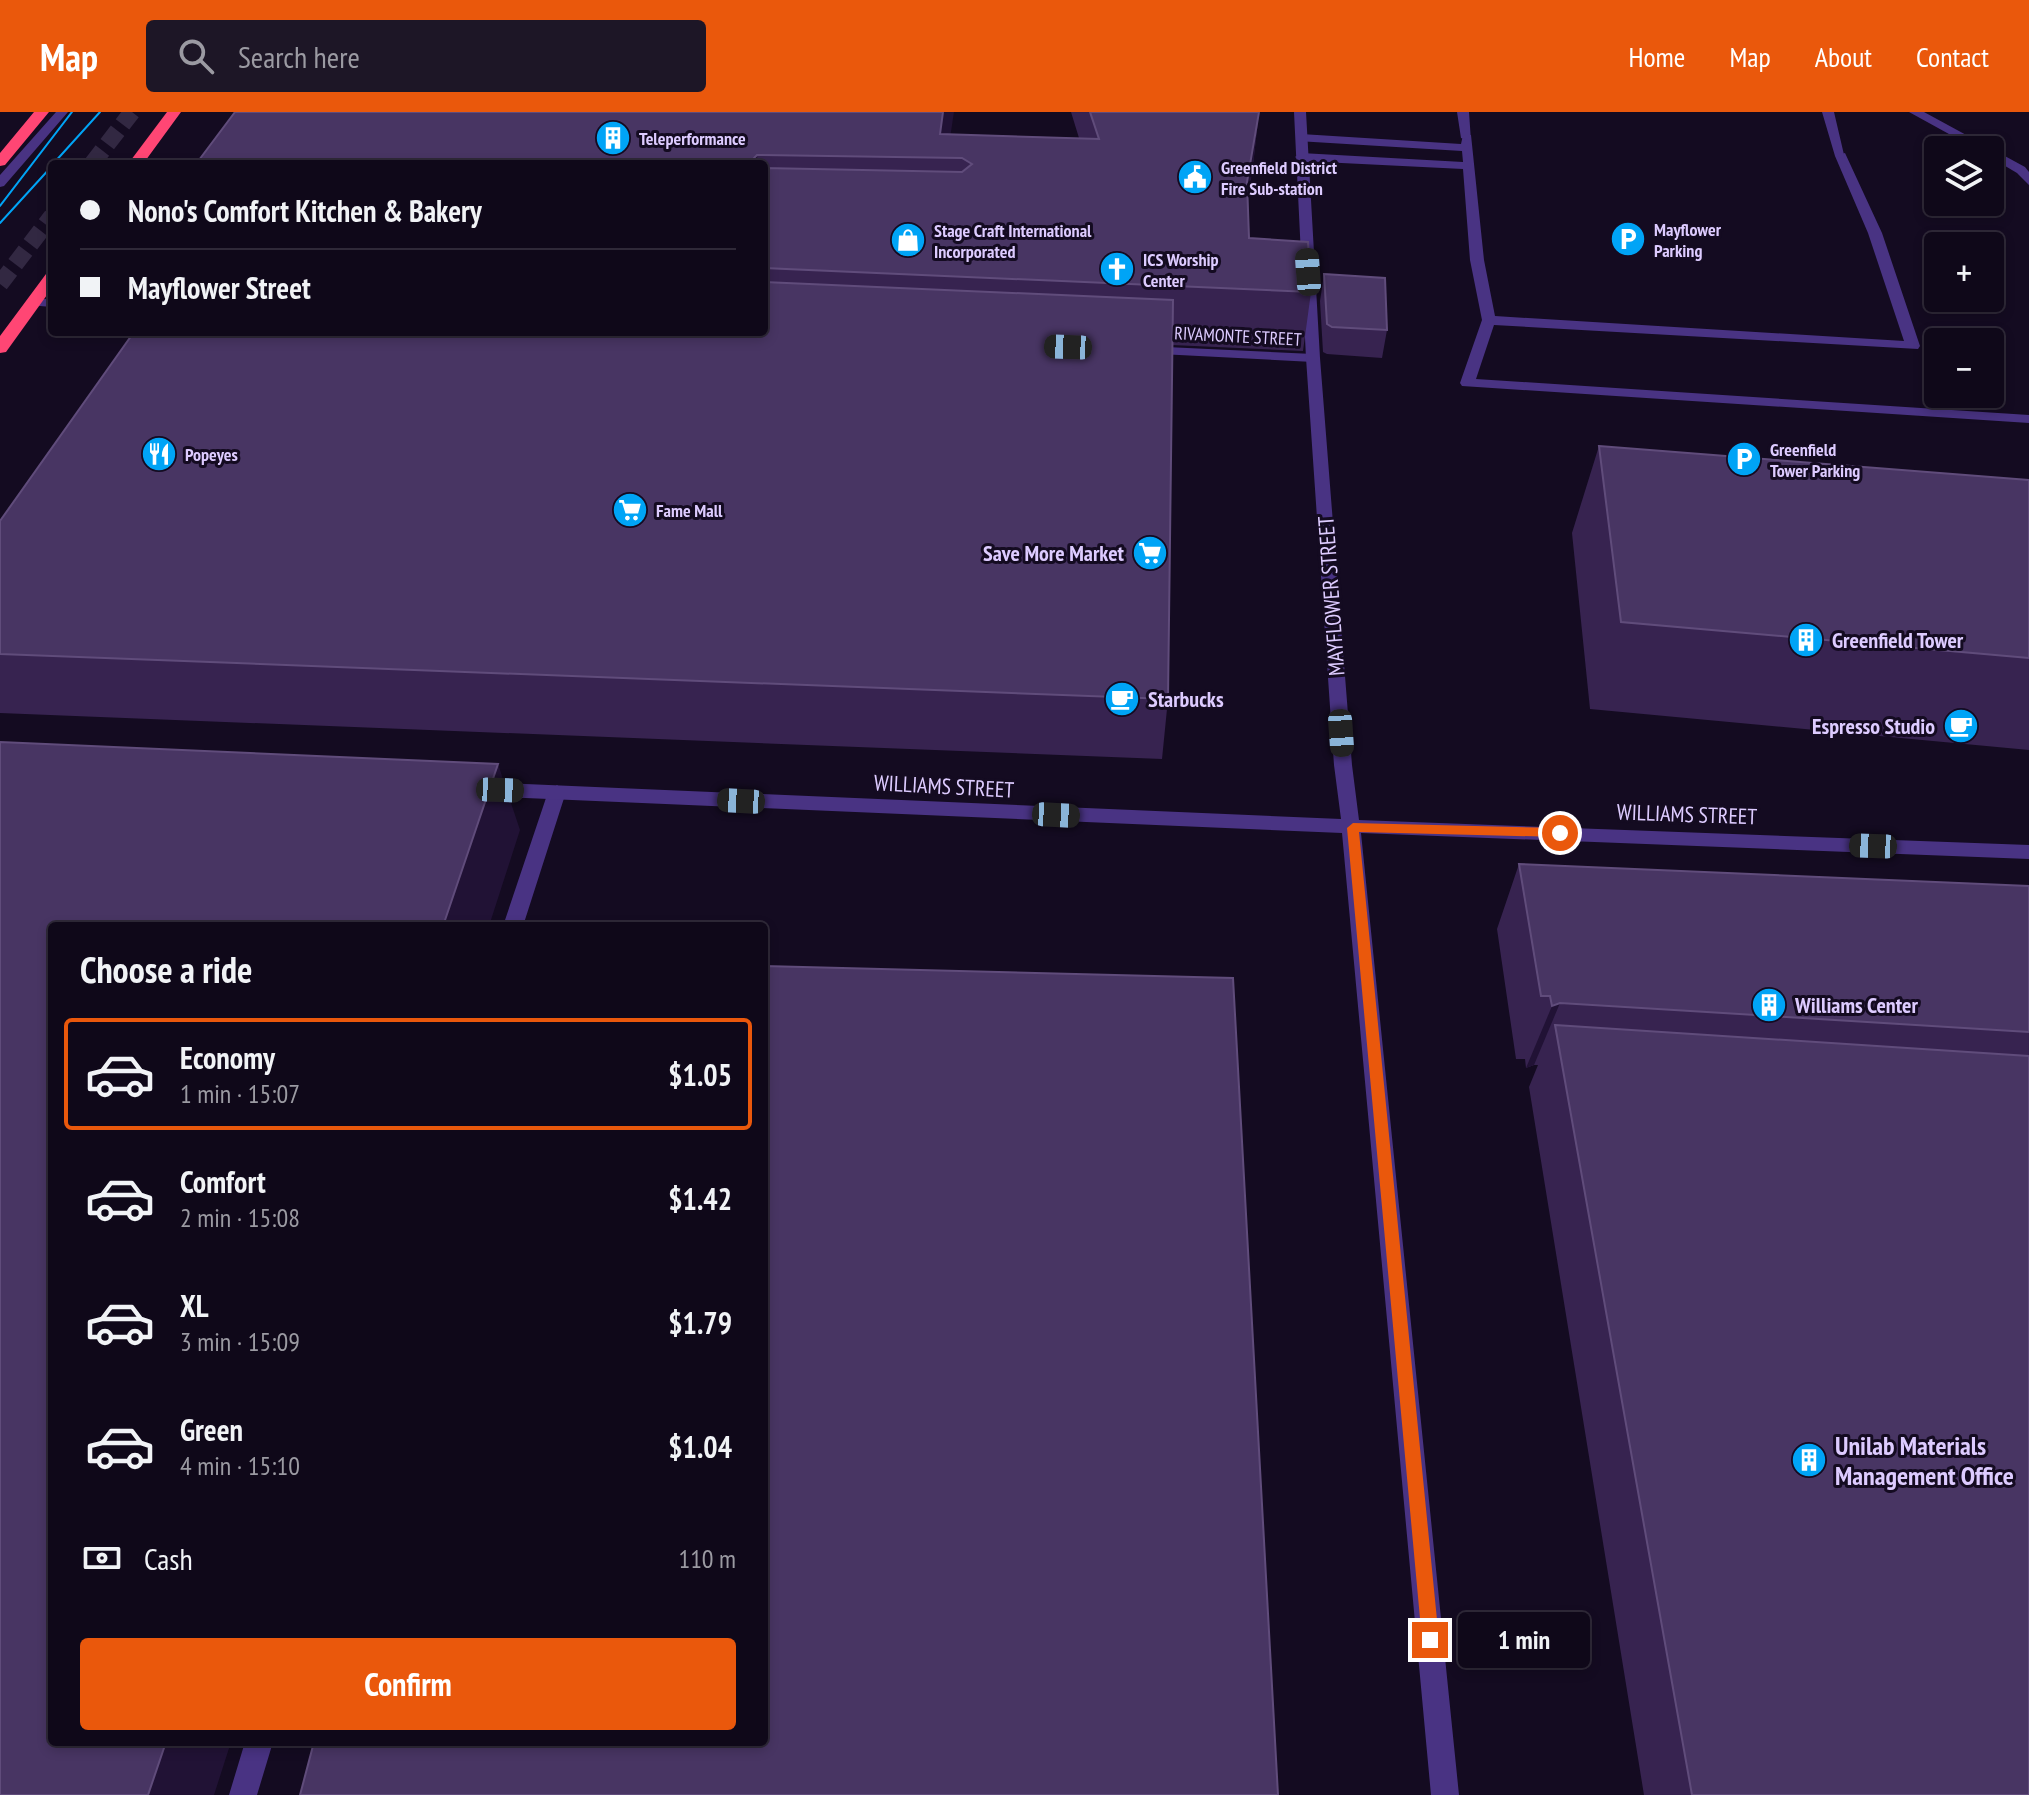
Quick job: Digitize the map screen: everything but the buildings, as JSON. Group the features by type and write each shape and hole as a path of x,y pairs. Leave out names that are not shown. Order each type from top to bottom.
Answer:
{"highway":[{"path":"0,162 42,112"},
{"path":"138,160 174,112"},
{"path":"0,348 48,282"}],"street":[{"path":"0,183 62,112"},
{"name":"MAYFLOWER STREET","path":"1300,112 1313,358 1343,765 1353,828 1445,1795"},
{"path":"1463,112 1477,260 1489,320 1467,383 2029,419"},
{"path":"1489,320 1913,346 1875,233 1841,156 1828,112"},
{"path":"1915,112 1961,136"},
{"path":"1301,138 1467,143"},
{"path":"1301,157 1469,166"},
{"path":"2004,160 2021,170 2029,181"},
{"path":"33,302 48,303"},
{"name":"RIVAMONTE STREET","path":"1124,349 1313,358"},
{"name":"WILLIAMS STREET","path":"466,788 1353,828 1435,828 2029,852"},
{"path":"514,922 557,792"},
{"path":"243,1795 258,1746"}],"tunnel":[{"path":"95,160 132,112"},
{"path":"0,284 48,221"}],"tram line":[{"path":"0,206 72,112"},
{"path":"57,160 100,112"},
{"path":"0,223 48,170"}],"place":[{"name":"Teleperformance","path":"613,138"},
{"name":"Greenfield District Fire Sub-station","path":"1195,177"},
{"name":"Mayflower Parking","path":"1628,239"},
{"name":"Stage Craft International Incorporated","path":"908,240"},
{"name":"ICS Worship Center","path":"1117,269"},
{"name":"Popeyes","path":"159,454"},
{"name":"Greenfield Tower Parking","path":"1744,459"},
{"name":"Fame Mall","path":"630,510"},
{"name":"Save More Market","path":"1150,553"},
{"name":"Greenfield Tower","path":"1806,640"},
{"name":"Starbucks","path":"1122,699"},
{"name":"Espresso Studio","path":"1961,726"},
{"name":"Williams Center","path":"1769,1005"},
{"name":"Unilab Materials Management Office","path":"1809,1460"}],"route":[{"path":"1430,1640 1353,828 1560,833"}]}
